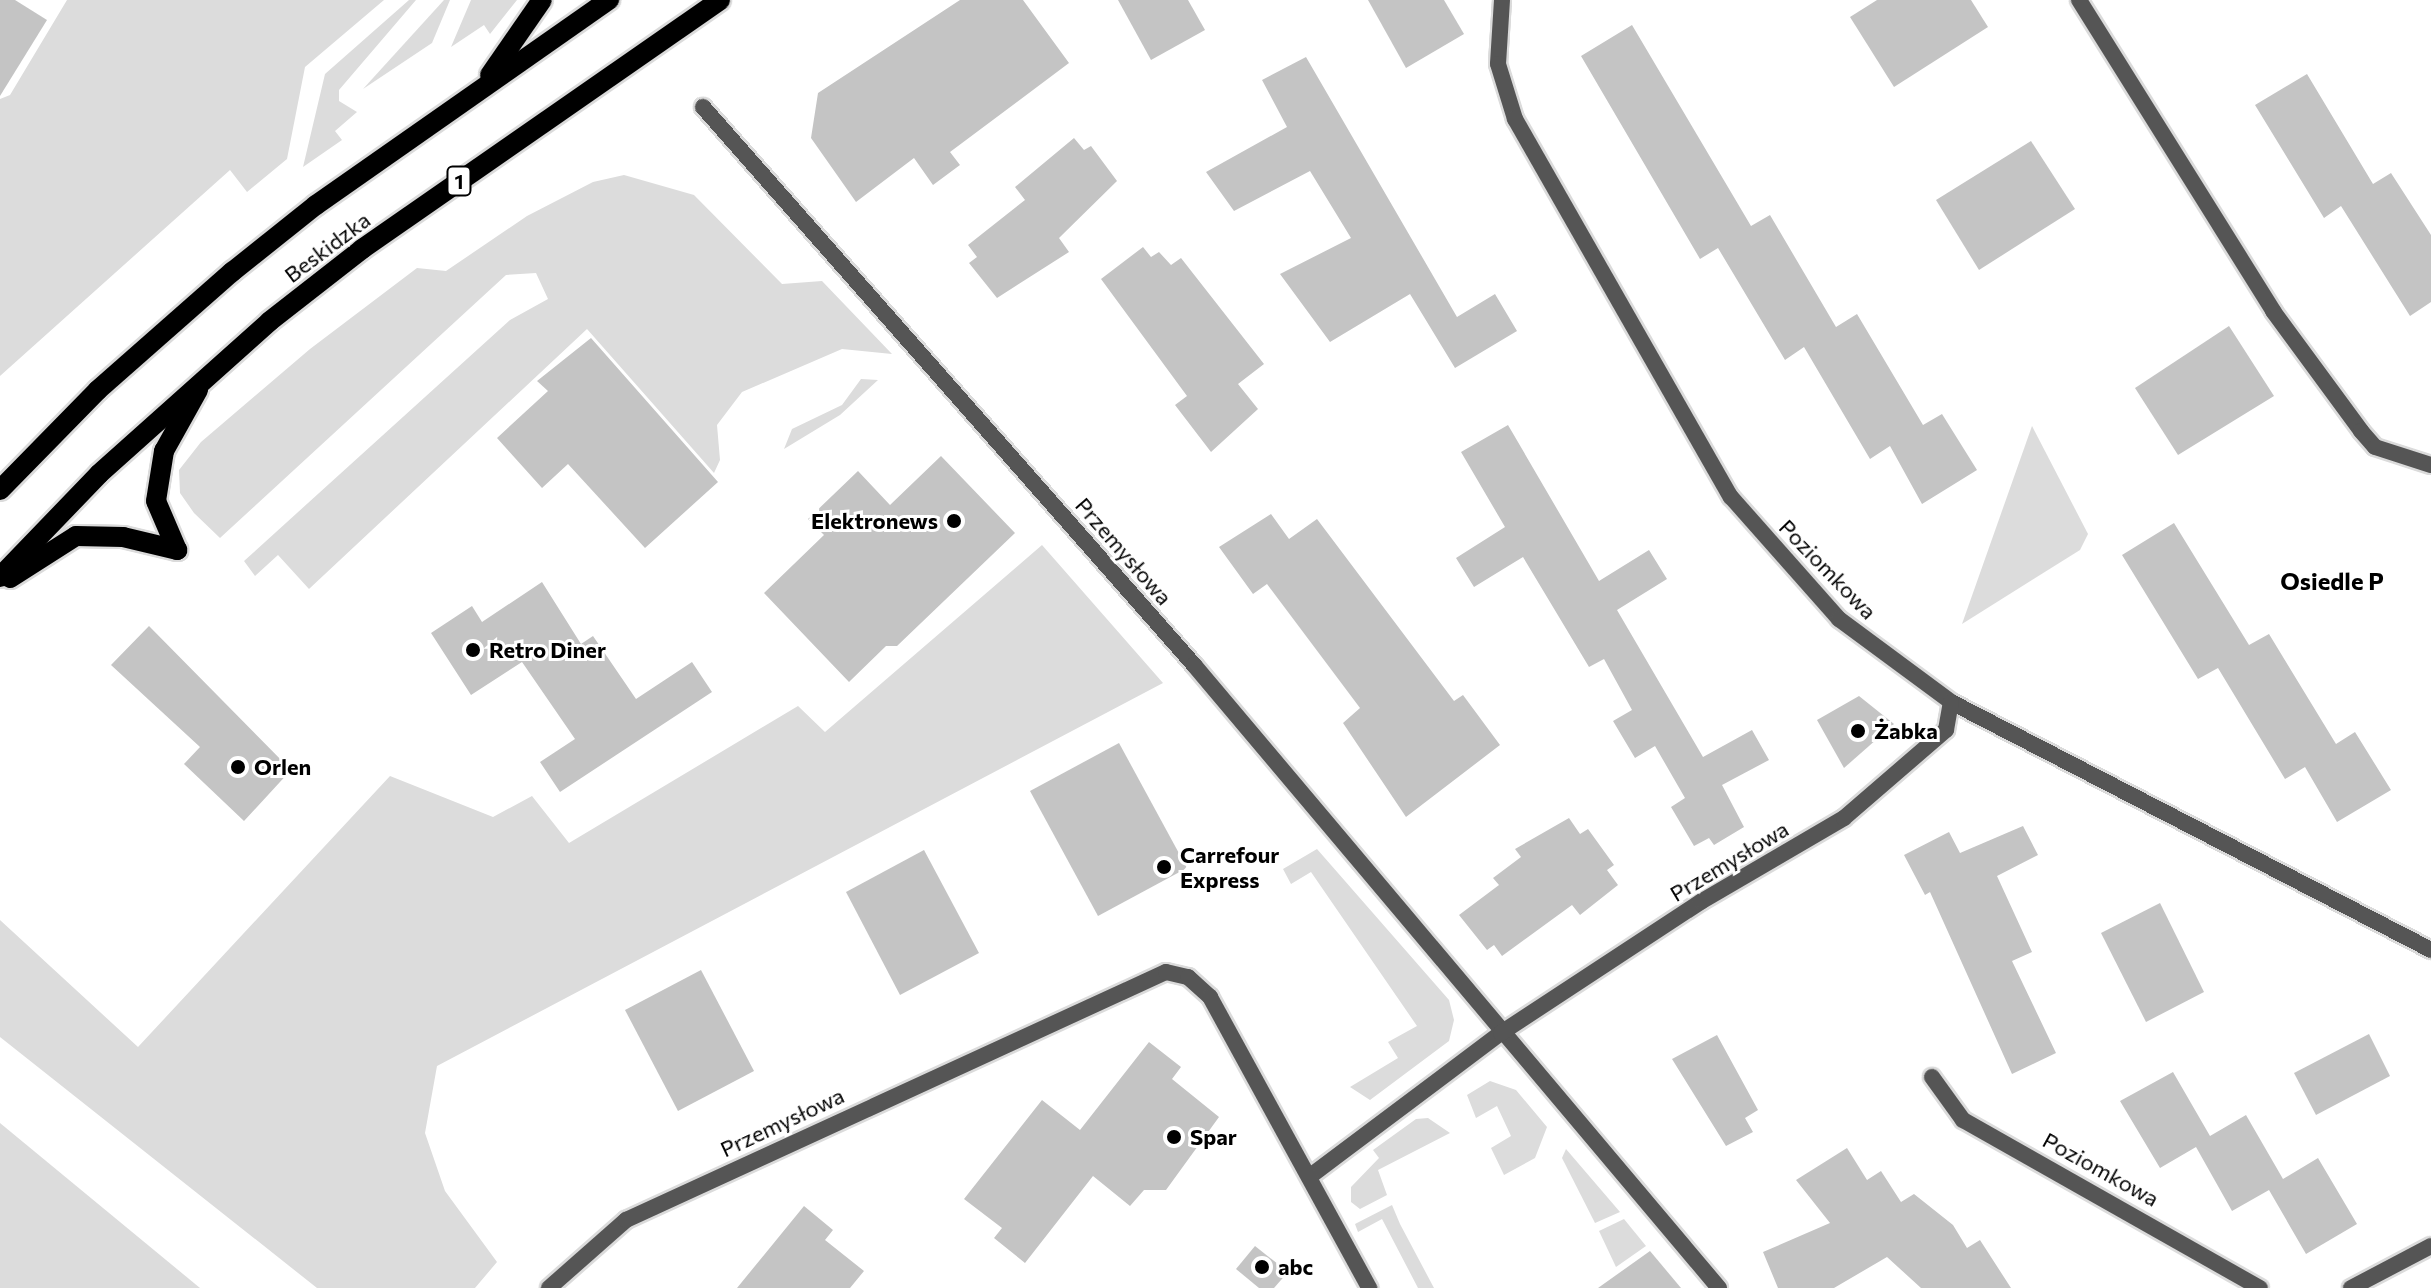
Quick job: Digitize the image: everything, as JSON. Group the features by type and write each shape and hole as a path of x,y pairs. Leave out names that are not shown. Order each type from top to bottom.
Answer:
{"main road":[{"path":"479,89 542,0"},
{"name":"Beskidzka","path":"0,490 98,390 232,272 479,89 609,0"},
{"name":"Beskidzka","path":"0,577 208,373 362,249 720,0"},
{"path":"0,584 76,536 123,537 177,550 156,501 164,451 208,373"}],"street":[{"name":"Poziomkowa","path":"1502,0 1498,64 1515,119 1731,497 1839,619 1951,702 2431,950"},
{"path":"2079,0 2273,311 2361,431 2375,447 2431,465"},
{"name":"Przemysłowa","path":"703,107 1194,665 1719,1288"},
{"name":"Przemysłowa","path":"1309,1177 1501,1033 1702,901 1844,818 1946,730 1951,702"},
{"name":"Przemysłowa","path":"549,1288 626,1220 1158,973 1188,977 1206,991 1369,1288"},
{"name":"Poziomkowa","path":"1932,1077 1963,1120 2260,1288"},
{"path":"2351,1288 2431,1246"}],"shaded area":[{"path":"67,0 384,0 305,67 287,159 247,192 230,170 0,376 0,99 10,95"},
{"path":"409,0 416,0 339,90 339,101 357,112 335,131 342,140 303,167 325,74"},
{"path":"444,0 450,0 432,43 363,89"},
{"path":"471,0 517,0 490,34 484,25 451,47"},
{"path":"624,175 694,195 782,284 822,281 892,354 842,349 742,392 717,425 720,460 714,473 587,329 309,589 278,555 255,576 244,561 510,320 548,299 536,273 506,275 220,538 194,513 180,493 179,470 201,442 310,349 417,268 446,271 527,216 593,182"},
{"path":"861,379 878,380 840,415 784,449 792,429 842,405"},
{"path":"2032,426 2088,534 2080,550 1962,624"},
{"path":"1042,545 1163,683 437,1066 425,1133 445,1191 497,1262 475,1288 317,1288 0,1037 0,920 138,1047 390,776 493,817 532,796 569,843 798,706 825,732"},
{"path":"1317,849 1449,1000 1454,1020 1449,1041 1370,1100 1350,1087 1398,1058 1388,1042 1417,1026 1311,872 1291,884 1283,869"},
{"path":"1490,1081 1516,1090 1547,1127 1535,1158 1504,1175 1491,1148 1511,1136 1497,1106 1476,1118 1467,1095"},
{"path":"1428,1118 1450,1133 1378,1170 1387,1195 1360,1209 1351,1202 1351,1187 1379,1158 1373,1150 1416,1119"},
{"path":"0,1123 200,1288 0,1288"},
{"path":"1566,1149 1620,1212 1595,1223 1562,1158"},
{"path":"1392,1205 1434,1288 1418,1288 1382,1219 1358,1232 1355,1224"},
{"path":"1624,1219 1646,1246 1616,1267 1599,1231"}],"building":[{"path":"0,0 15,0 47,20 0,96"},
{"path":"960,0 1023,0 1069,63 950,152 960,165 933,185 914,158 856,202 811,138 818,93"},
{"path":"1118,0 1188,0 1205,30 1151,60"},
{"path":"1368,0 1444,0 1464,34 1406,68"},
{"path":"1877,0 1971,0 1988,27 1894,87 1850,17"},
{"path":"1632,25 1751,226 1770,215 1836,327 1857,314 1923,425 1942,414 1977,470 1922,504 1890,446 1870,459 1804,347 1785,360 1718,248 1700,259 1581,56"},
{"path":"1306,57 1457,317 1495,294 1517,331 1455,368 1410,294 1330,342 1280,274 1351,238 1310,171 1234,211 1206,172 1287,127 1262,80"},
{"path":"2307,74 2373,184 2391,173 2431,235 2431,302 2410,316 2341,206 2324,218 2255,105"},
{"path":"1074,138 1084,150 1091,146 1117,181 1059,238 1069,252 997,298 969,263 977,257 968,245 1025,200 1015,187"},
{"path":"2031,141 2075,209 1979,270 1936,200"},
{"path":"1143,247 1151,257 1159,252 1171,265 1181,258 1264,364 1238,384 1258,409 1211,452 1175,405 1187,396 1101,279"},
{"path":"2229,326 2274,396 2178,455 2135,388"},
{"path":"591,338 718,482 645,548 568,464 542,488 497,438 548,391 537,381"},
{"path":"1508,425 1599,581 1649,550 1667,579 1617,610 1703,757 1752,730 1769,760 1722,785 1744,827 1714,845 1709,838 1694,846 1671,807 1685,798 1655,746 1635,758 1613,721 1632,710 1604,659 1589,667 1523,557 1474,587 1456,558 1505,527 1461,452"},
{"path":"941,456 1015,533 897,646 886,646 849,682 764,593 824,535 808,519 858,471 890,505"},
{"path":"1271,514 1289,539 1317,519 1454,701 1463,695 1500,745 1406,817 1343,723 1360,708 1267,584 1253,594 1219,547"},
{"path":"2174,523 2249,645 2269,634 2336,744 2355,732 2391,790 2337,822 2305,767 2285,779 2218,668 2198,679 2122,555"},
{"path":"542,582 581,644 593,636 636,699 692,662 712,692 560,792 540,762 575,739 522,662 471,695 431,633 472,606 482,622"},
{"path":"149,626 291,770 244,821 184,764 200,747 111,665"},
{"path":"1859,696 1894,724 1844,768 1817,720"},
{"path":"1119,743 1187,868 1098,916 1030,791"},
{"path":"1569,818 1580,834 1588,829 1614,865 1607,870 1618,885 1580,915 1572,905 1502,956 1494,945 1487,950 1459,915 1499,885 1493,878 1521,857 1515,849"},
{"path":"2023,826 2038,855 1997,876 2032,952 2012,961 2056,1053 2012,1074 1930,892 1925,895 1904,855 1949,832 1960,853"},
{"path":"924,850 979,953 900,995 846,892"},
{"path":"2160,903 2204,992 2146,1022 2101,933"},
{"path":"701,970 754,1071 678,1111 625,1010"},
{"path":"2369,1034 2390,1076 2316,1115 2294,1073"},
{"path":"1717,1035 1758,1110 1745,1118 1753,1132 1726,1146 1672,1059"},
{"path":"1149,1042 1181,1067 1172,1079 1219,1117 1166,1190 1144,1190 1130,1206 1093,1176 1025,1263 994,1238 1002,1228 964,1199 1042,1100 1080,1130"},
{"path":"2173,1072 2210,1136 2246,1115 2283,1179 2318,1158 2357,1224 2306,1254 2269,1190 2232,1211 2196,1147 2160,1168 2120,1101"},
{"path":"1847,1148 1867,1180 1881,1171 1901,1202 1914,1194 1953,1225 1967,1248 1980,1240 2011,1288 1921,1288 1887,1257 1834,1288 1778,1288 1763,1252 1830,1223 1796,1180"},
{"path":"804,1206 833,1230 825,1240 864,1271 850,1288 737,1288"},
{"path":"1255,1246 1288,1272 1274,1288 1259,1288 1236,1269"},
{"path":"1650,1251 1681,1288 1598,1288"}],"place":[{"name":"Elektronews","path":"954,521"},
{"name":"Retro Diner","path":"473,650"},
{"name":"Żabka","path":"1858,731"},
{"name":"Orlen","path":"238,767"},
{"name":"Carrefour Express","path":"1164,867"},
{"name":"Spar","path":"1174,1137"},
{"name":"abc","path":"1262,1267"}],"district":[{"name":"Osiedle P","path":"2332,581"}]}
